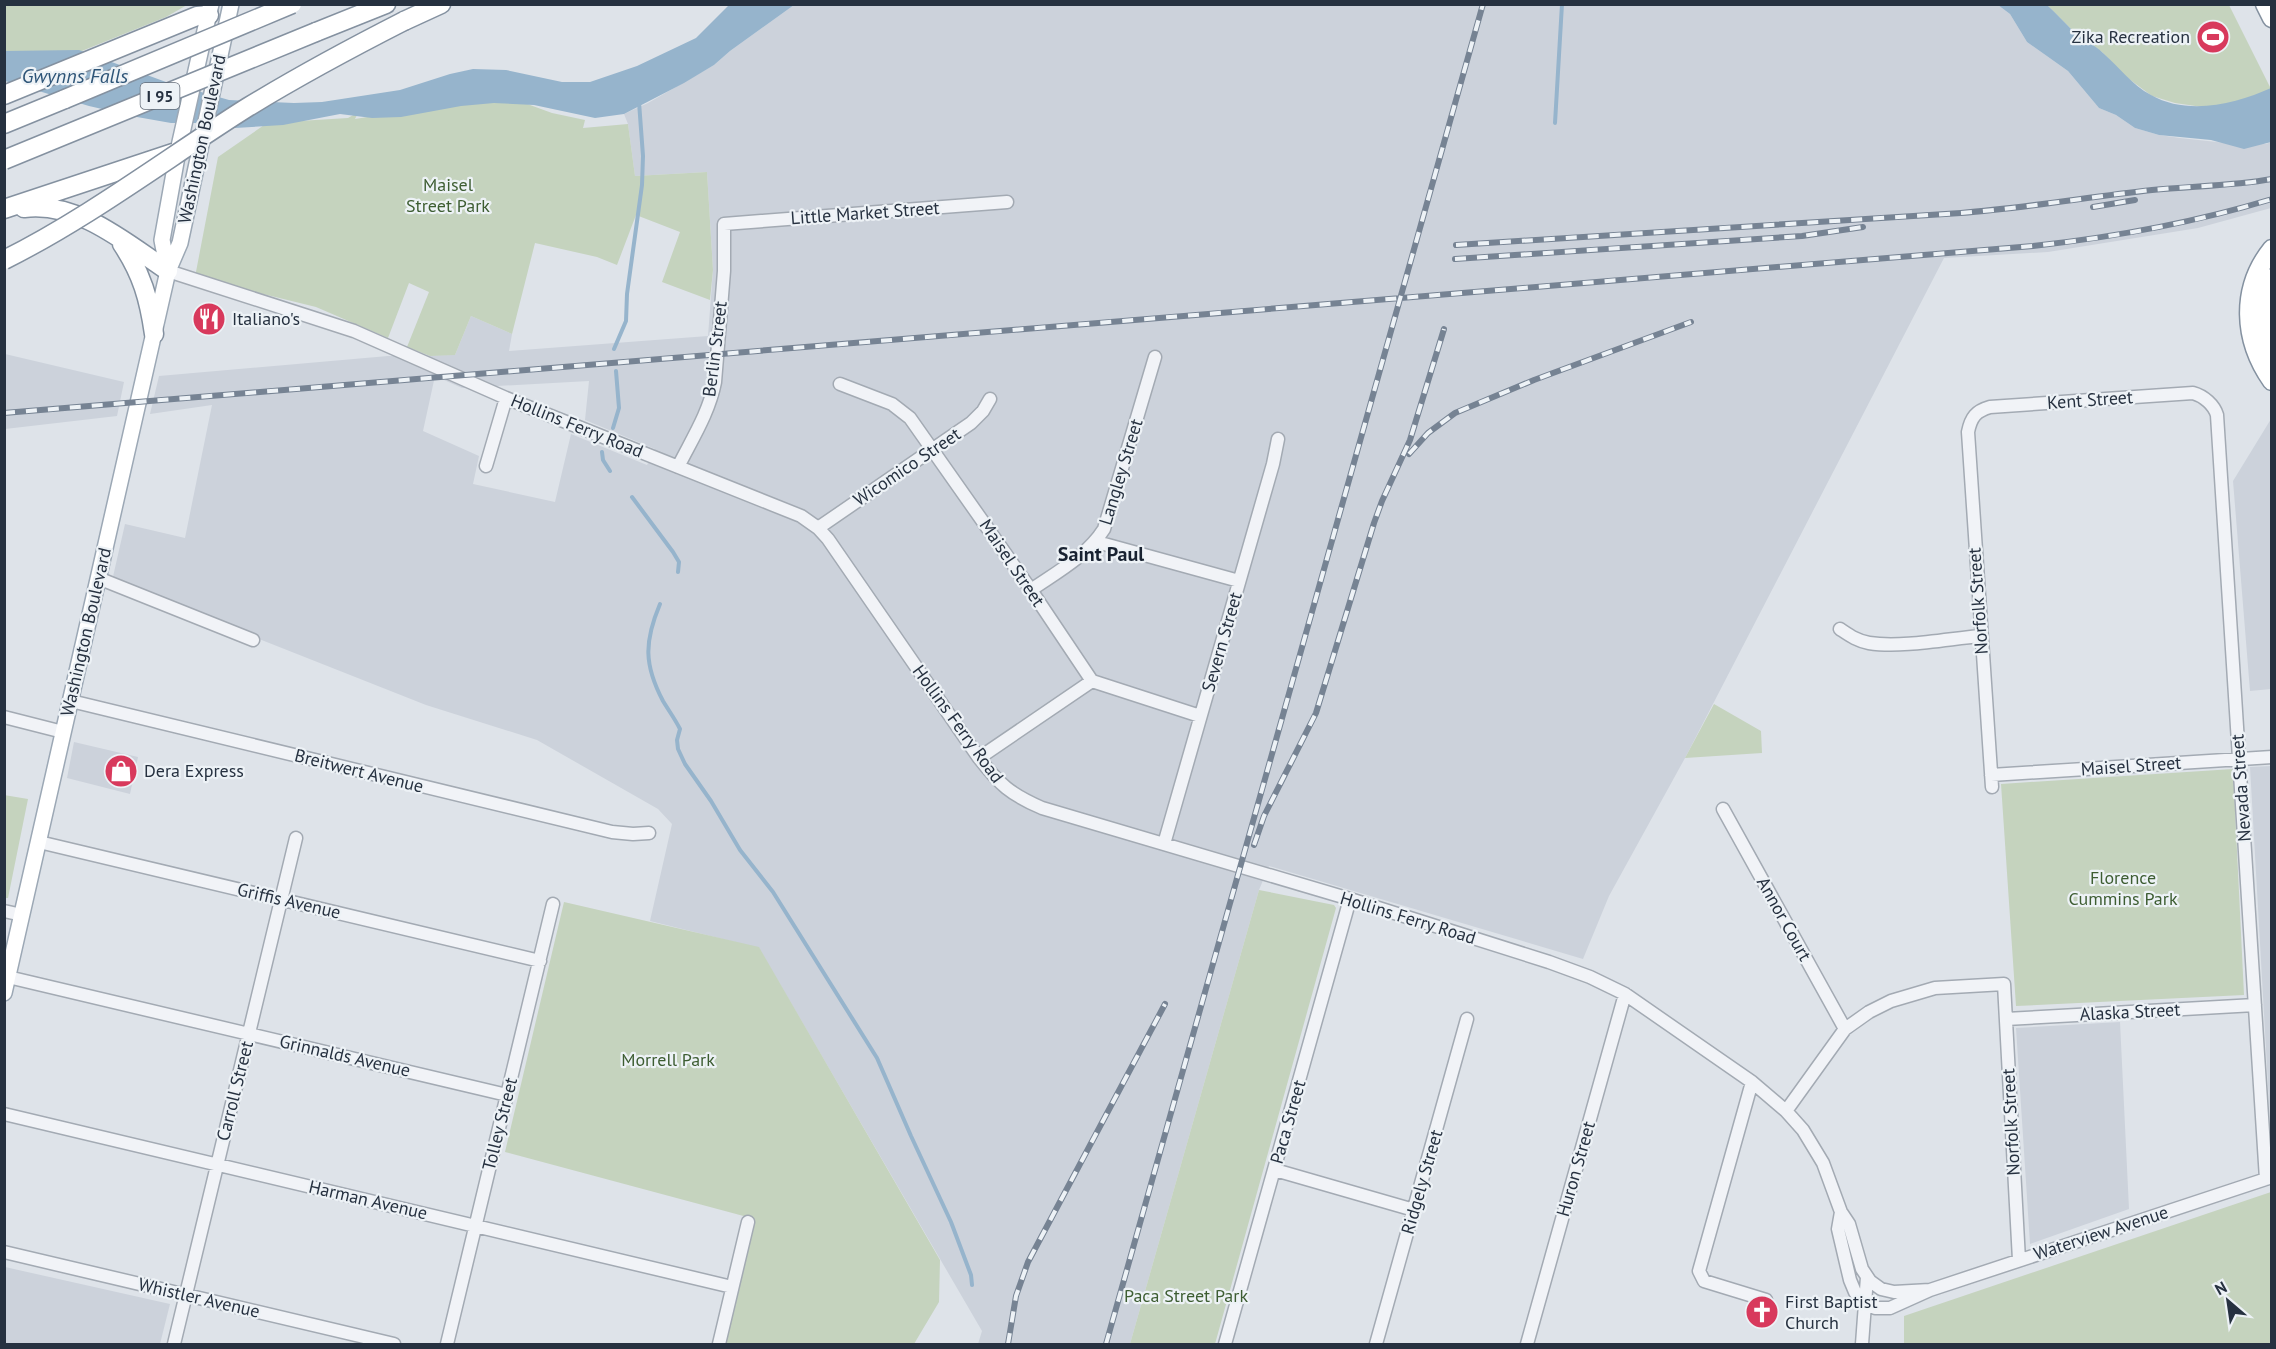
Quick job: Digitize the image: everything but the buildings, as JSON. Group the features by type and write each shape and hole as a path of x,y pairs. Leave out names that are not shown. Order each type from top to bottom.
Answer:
{"highway":[{"name":"I 95","path":"4,124 292,4"},
{"name":"I 95","path":"4,160 386,4"},
{"path":"4,260 102,203 297,78 441,4"},
{"path":"2265,4 2271,18"},
{"path":"4,95 210,10"},
{"path":"4,210 202,139"},
{"path":"4,210 32,207 83,217 168,271"},
{"path":"118,238 134,261 142,279 150,302 154,334"},
{"path":"2271,249 2255,276 2248,309 2252,345 2271,381"},
{"path":"2271,278 2265,293 2263,320 2271,355"}],"main road":[{"path":"210,10 229,10"},
{"name":"Washington Boulevard","path":"168,271 162,240 179,146 210,10"},
{"name":"Washington Boulevard","path":"4,993 168,271 180,243 229,10"}],"street":[{"name":"Little Market Street","path":"724,224 1007,202"},
{"name":"Berlin Street","path":"678,467 712,398 724,272 724,224"},
{"name":"Hollins Ferry Road","path":"168,271 354,331 506,398 801,516 818,528 828,539 997,781 1023,800 1042,808 1350,899 1549,962 1590,976 1625,994 1752,1082 1786,1111 1819,1153 1841,1212 1849,1224 1861,1265 1870,1280 1865,1303 1862,1344"},
{"name":"Langley Street","path":"1031,590 1085,552 1096,542 1104,529 1155,357"},
{"name":"Maisel Street","path":"840,384 903,410 934,450 1092,681"},
{"name":"Kent Street","path":"1974,416 1990,407 2193,393 2199,394 2207,401"},
{"path":"486,465 506,398"},
{"name":"Wicomico Street","path":"818,528 971,423 983,411 990,399"},
{"name":"Nevada Street","path":"2207,401 2215,409 2217,415 2255,1005 2269,1178"},
{"name":"Norfolk Street","path":"1974,416 1968,432 1991,781"},
{"name":"Severn Street","path":"1164,844 1278,439"},
{"path":"1096,542 1239,581"},
{"path":"98,579 253,640"},
{"path":"1840,629 1860,640 1884,644 1980,636"},
{"path":"980,758 1092,681 1200,716"},
{"name":"Breitwert Avenue","path":"70,701 612,831 633,834 649,833"},
{"path":"4,717 63,732"},
{"name":"Maisel Street","path":"1991,781 2271,757"},
{"name":"Annor Court","path":"1723,809 1845,1029"},
{"name":"Carroll Street","path":"174,1344 296,838"},
{"name":"Griffis Avenue","path":"39,842 540,961"},
{"name":"Paca Street","path":"1225,1344 1350,899"},
{"name":"Tolley Street","path":"447,1344 554,904"},
{"path":"4,911 22,915"},
{"name":"Grinnalds Avenue","path":"8,977 507,1095"},
{"name":"Norfolk Street","path":"1845,1029 1869,1012 1914,992 1953,986 2004,984 2019,1260"},
{"name":"Huron Street","path":"1527,1344 1625,994"},
{"name":"Alaska Street","path":"2006,1019 2255,1005"},
{"name":"Ridgely Street","path":"1376,1344 1467,1019"},
{"path":"1786,1111 1845,1029"},
{"path":"1752,1082 1700,1264 1700,1276 1704,1281 1766,1300"},
{"name":"Harman Avenue","path":"4,1114 732,1287"},
{"path":"1275,1170 1414,1210"},
{"name":"Waterview Avenue","path":"1865,1303 1878,1308 1890,1308 1930,1290 2269,1178"},
{"name":"Hollins Ferry Road","path":"1841,1212 1838,1228 1850,1280 1855,1292 1865,1303"},
{"path":"718,1344 748,1222"},
{"name":"Whistler Avenue","path":"4,1252 394,1344"},
{"name":"Waterview Avenue","path":"1870,1280 1881,1289 1894,1292 1930,1290"}],"shaded area":[{"path":"794,5 1998,5 2010,14 2027,42 2068,71 2099,108 2116,115 2135,128 2159,135 2226,143 2266,144 2271,142 2271,208 2198,228 2048,252 1944,258 1685,758 1609,896 1583,959 1269,866 1259,890 1130,1344 978,1344 982,1331 759,948 650,921 672,824 658,809 537,740 426,705 112,581 125,524 185,538 212,405 150,414 159,376 388,356 455,355 471,316 512,334 509,351 708,336 713,270 707,172 635,176 628,124 624,114 648,103 714,65","holes":["435,376 462,388 589,381 585,420 655,449 647,465 571,434 555,502 473,484 479,456 423,431"]},
{"path":"5,354 124,382 117,416 5,429"},
{"path":"2271,419 2271,689 2250,691 2233,481"},
{"path":"74,742 138,757 130,794 67,778"},
{"path":"2272,766 2271,1137 2250,767"},
{"path":"2120,1022 2129,1209 2030,1244 2016,1028"},
{"path":"5,1267 170,1304 160,1344 5,1344"}],"green space":[{"path":"5,5 187,5 166,17 5,82"},
{"path":"2047,5 2229,5 2271,89 2249,98 2209,108 2175,103 2152,96 2125,76 2102,52 2074,32"},
{"name":"Maisel Street Park","path":"519,101 552,113 585,120 583,128 628,124 635,176 707,172 713,270 710,300 662,282 680,232 636,215 617,265 597,257 535,243 512,334 471,316 455,355 430,356 407,347 429,292 409,283 388,338 316,307 195,277 218,157 267,123 348,118 355,114 357,115 355,119 386,114 390,107"},
{"path":"1714,704 1761,731 1762,753 1685,758"},
{"name":"Florence Cummins Park","path":"2233,769 2244,995 2016,1006 2001,784"},
{"path":"4,795 28,799 8,898 4,898"},
{"name":"Paca Street Park","path":"1259,890 1334,905 1336,908 1215,1344 1130,1344"},
{"name":"Morrell Park","path":"564,902 759,947 940,1260 939,1302 914,1344 721,1344 751,1218 505,1152"},
{"path":"2271,1192 2271,1344 1904,1344 1904,1316"}],"water":[{"name":"Gwynns Falls","path":"729,5 794,5 714,65 684,83 624,114 595,118 534,105 494,103 461,106 401,117 372,118 340,114 283,125 235,128 203,123 171,123 137,117 89,106 5,81 4,51 79,50 166,82 229,100 322,102 400,90 473,69 506,70 562,82 590,82 637,66 696,38"},
{"path":"1998,5 2047,5 2073,31 2099,50 2138,86 2165,101 2180,105 2212,105 2243,99 2271,88 2271,142 2244,149 2211,140 2159,135 2135,128 2116,115 2099,108 2068,71 2027,42 2010,14"}],"waterway":[{"path":"1555,123 1562,4"},
{"path":"614,349 626,321 627,294 642,185 643,156 639,102"},
{"path":"613,428 619,408 616,371"},
{"path":"602,452 603,460 610,471"},
{"path":"632,497 673,552 679,562 678,572"},
{"path":"660,604 651,630 649,665 663,701 680,729 677,740 678,749 685,764 711,801 740,850 773,892 877,1058 951,1222 971,1275 972,1285"}],"railway":[{"path":"1106,1344 1483,4"},
{"path":"1456,245 1961,213 2152,190 2227,185 2272,179"},
{"path":"4,413 2033,246 2154,228 2272,199"},
{"path":"2093,207 2135,200"},
{"path":"1455,259 1802,236 1863,227"},
{"path":"1409,454 1428,433 1455,413 1534,380 1691,322"},
{"path":"1254,845 1264,816 1316,713 1374,523 1410,440 1444,329"},
{"path":"1008,1344 1016,1296 1028,1262 1165,1004"}],"place":[{"name":"Zika Recreation","path":"2213,37"},
{"name":"Italiano's","path":"209,319"},
{"name":"Dera Express","path":"121,771"},
{"name":"First Baptist Church","path":"1762,1312"}],"district":[{"name":"Saint Paul","path":"1101,554"}]}
